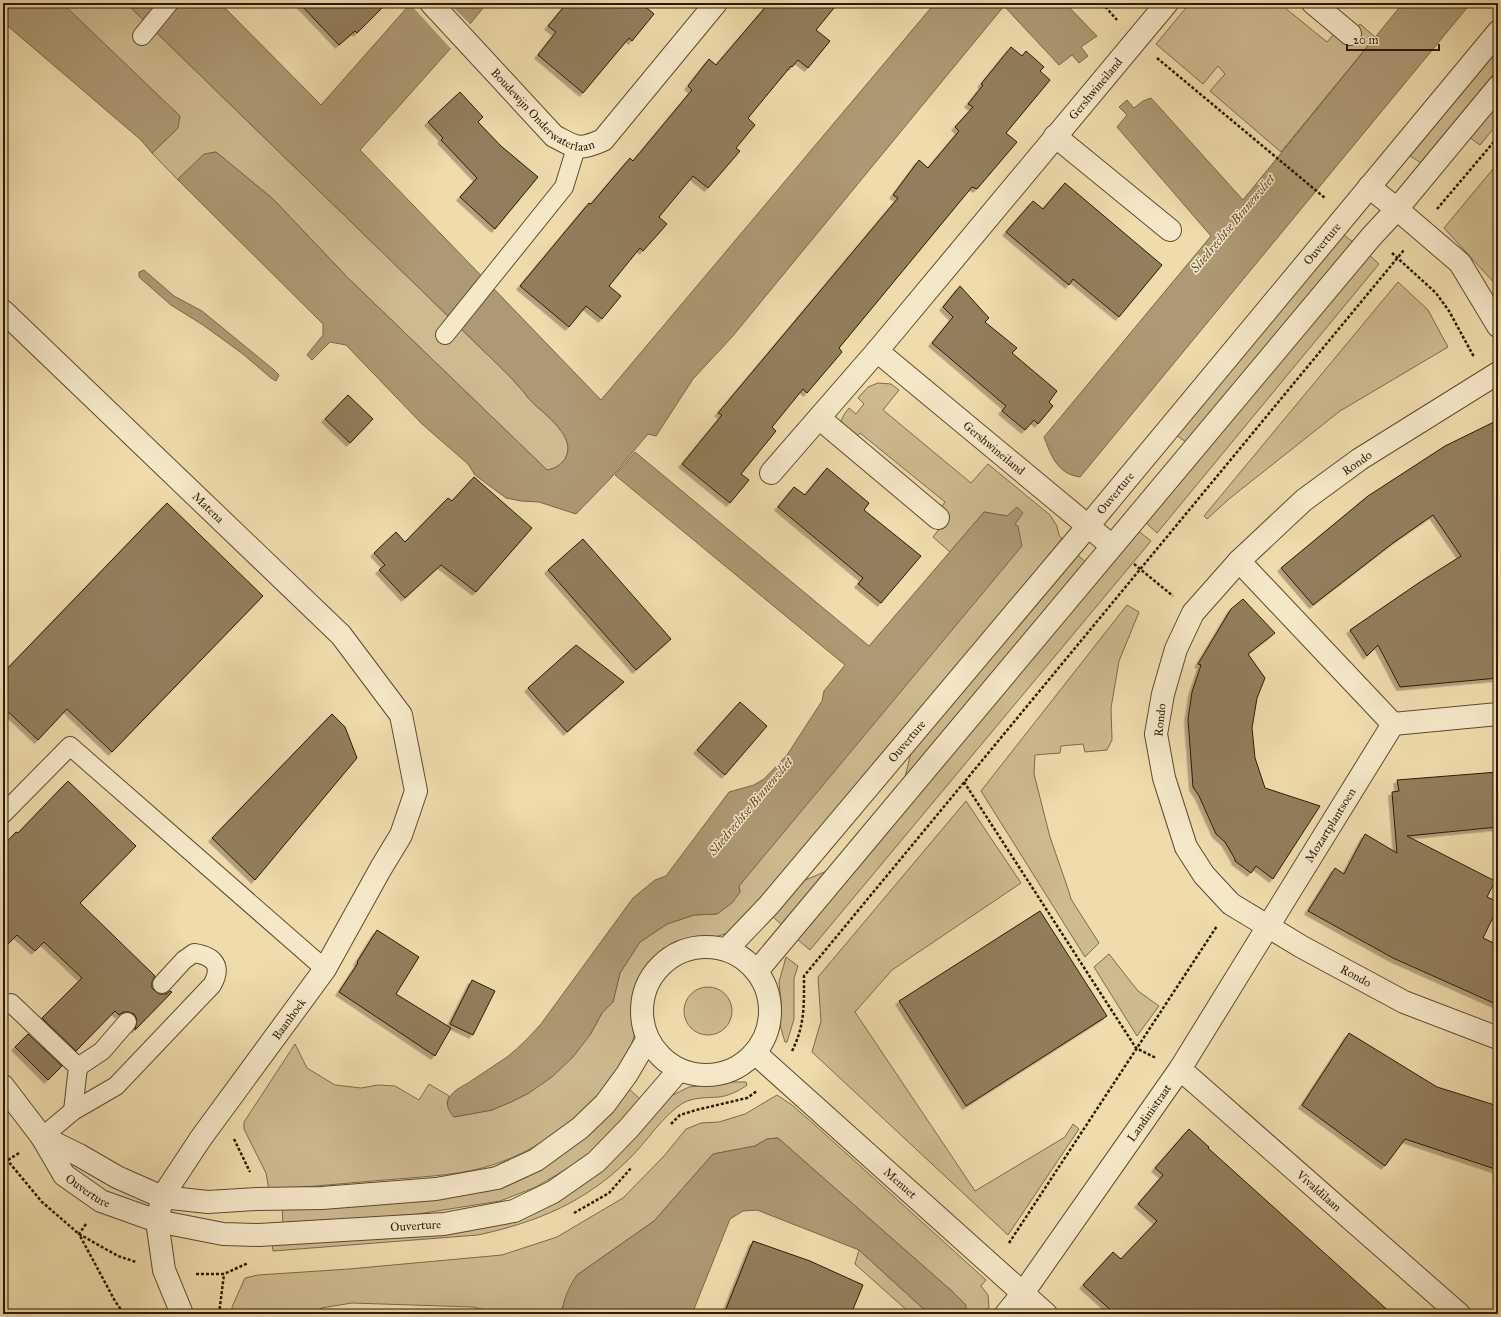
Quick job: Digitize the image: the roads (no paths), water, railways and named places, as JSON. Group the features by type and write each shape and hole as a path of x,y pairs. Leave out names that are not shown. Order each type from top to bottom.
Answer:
{"street":[{"name":"Boudewijn Onderwaterlaan","path":"431,3 554,136 576,148 586,147 603,140 716,3"},
{"name":"Gershwineiland","path":"771,473 877,351 1167,3"},
{"path":"1313,3 1350,34"},
{"name":"Ouverture","path":"727,949 769,906 1088,526 1498,32"},
{"path":"757,971 1498,86"},
{"path":"1055,136 1170,230"},
{"path":"1369,187 1460,263 1498,326"},
{"name":"Matena","path":"3,312 341,635 401,715"},
{"name":"Gershwineiland","path":"877,351 1112,546"},
{"name":"Rondo","path":"1492,376 1354,464 1304,500 1239,560 1193,613 1176,649 1162,694 1156,734 1164,778 1186,847 1204,875 1231,904 1302,947 1404,1002 1498,1038"},
{"path":"819,418 938,518"},
{"path":"1239,560 1393,724 1498,714"},
{"name":"Baanhoek","path":"182,1314 164,1270 157,1221 162,1197 201,1138 325,969 401,835 416,791 401,715"},
{"name":"Mozartplantsoen","path":"1268,926 1393,724"},
{"name":"Landinistraat","path":"1006,1314 1023,1293 1180,1069 1268,926"},
{"path":"708,946 727,949 742,957 757,971 766,985 770,1016 767,1032 755,1053 742,1065 730,1071 712,1075 693,1074 679,1070 659,1056 647,1040 642,1022 641,1002 646,984 657,968 671,956 689,948 708,946"},
{"name":"Ouverture","path":"42,1137 79,1155 117,1177 162,1197 208,1202 257,1199 322,1198 436,1189 497,1178 536,1160 580,1128 605,1104 627,1074 647,1040"},
{"name":"Menuet","path":"755,1053 787,1080 1046,1314"},
{"name":"Vivaldilaan","path":"1180,1069 1459,1314"},
{"name":"Ouverture","path":"42,1137 64,1175 101,1201 157,1221 223,1234 259,1235 444,1224 514,1211 553,1192 596,1162 629,1128 679,1070"},
{"path":"3,1086 42,1137"}],"lane":[{"path":"142,36 170,3"},
{"path":"445,335 564,187 576,148"},
{"path":"3,814 70,746 325,969"},
{"path":"42,1137 73,1110 116,1086 212,985 217,975 216,964 210,958 194,953 184,960 162,984"},
{"path":"3,1006 11,1003 78,1068"},
{"path":"73,1110 78,1068 102,1051 127,1022"}],"water":[{"path":"3,3 62,3 180,116 178,128 152,153 141,140 3,22"},
{"path":"126,3 220,3 321,105 411,3 487,3 450,49 360,150 601,400 935,3 1065,3 1097,36 1081,47 1088,56 1079,63 1072,55 1059,65 1004,6 732,337 693,379 656,436 648,434 610,479 576,514 539,502 506,498 475,475 468,464 422,424 346,345 330,342 312,360 307,355 323,335 323,324 178,180 204,154 216,152 273,199 348,278 547,470 557,466 565,459 568,451 564,435 514,381"},
{"name":"Sliedrechtse Binnenvliet","path":"1403,3 1471,3 1080,477 1072,475 1060,468 1052,457 1044,437 1211,236 1117,127 1127,115 1119,107 1127,100 1134,108 1143,101 1151,98 1243,200"},
{"path":"144,270 174,296 202,311 274,370 279,375 276,381 243,354 203,325 171,305 139,277 139,272"},
{"name":"Sliedrechtse Binnenvliet","path":"635,452 869,646 984,512 1007,516 1017,507 1023,513 1015,524 1018,526 1022,546 739,886 740,892 732,903 717,914 694,915 667,924 640,942 620,973 613,1002 602,1013 590,1035 573,1057 552,1077 529,1093 492,1110 454,1117 448,1106 448,1101 451,1095 456,1090 507,1057 541,1024 633,898 655,880 666,876 729,792 754,785 764,779 787,755 822,701 824,691 845,665 615,475"},
{"path":"778,1138 954,1293 966,1305 966,1311 964,1314 929,1314 859,1250 757,1210 743,1211 730,1219 692,1314 562,1314 567,1293 577,1275 654,1221 713,1154 755,1146 767,1139"}]}
